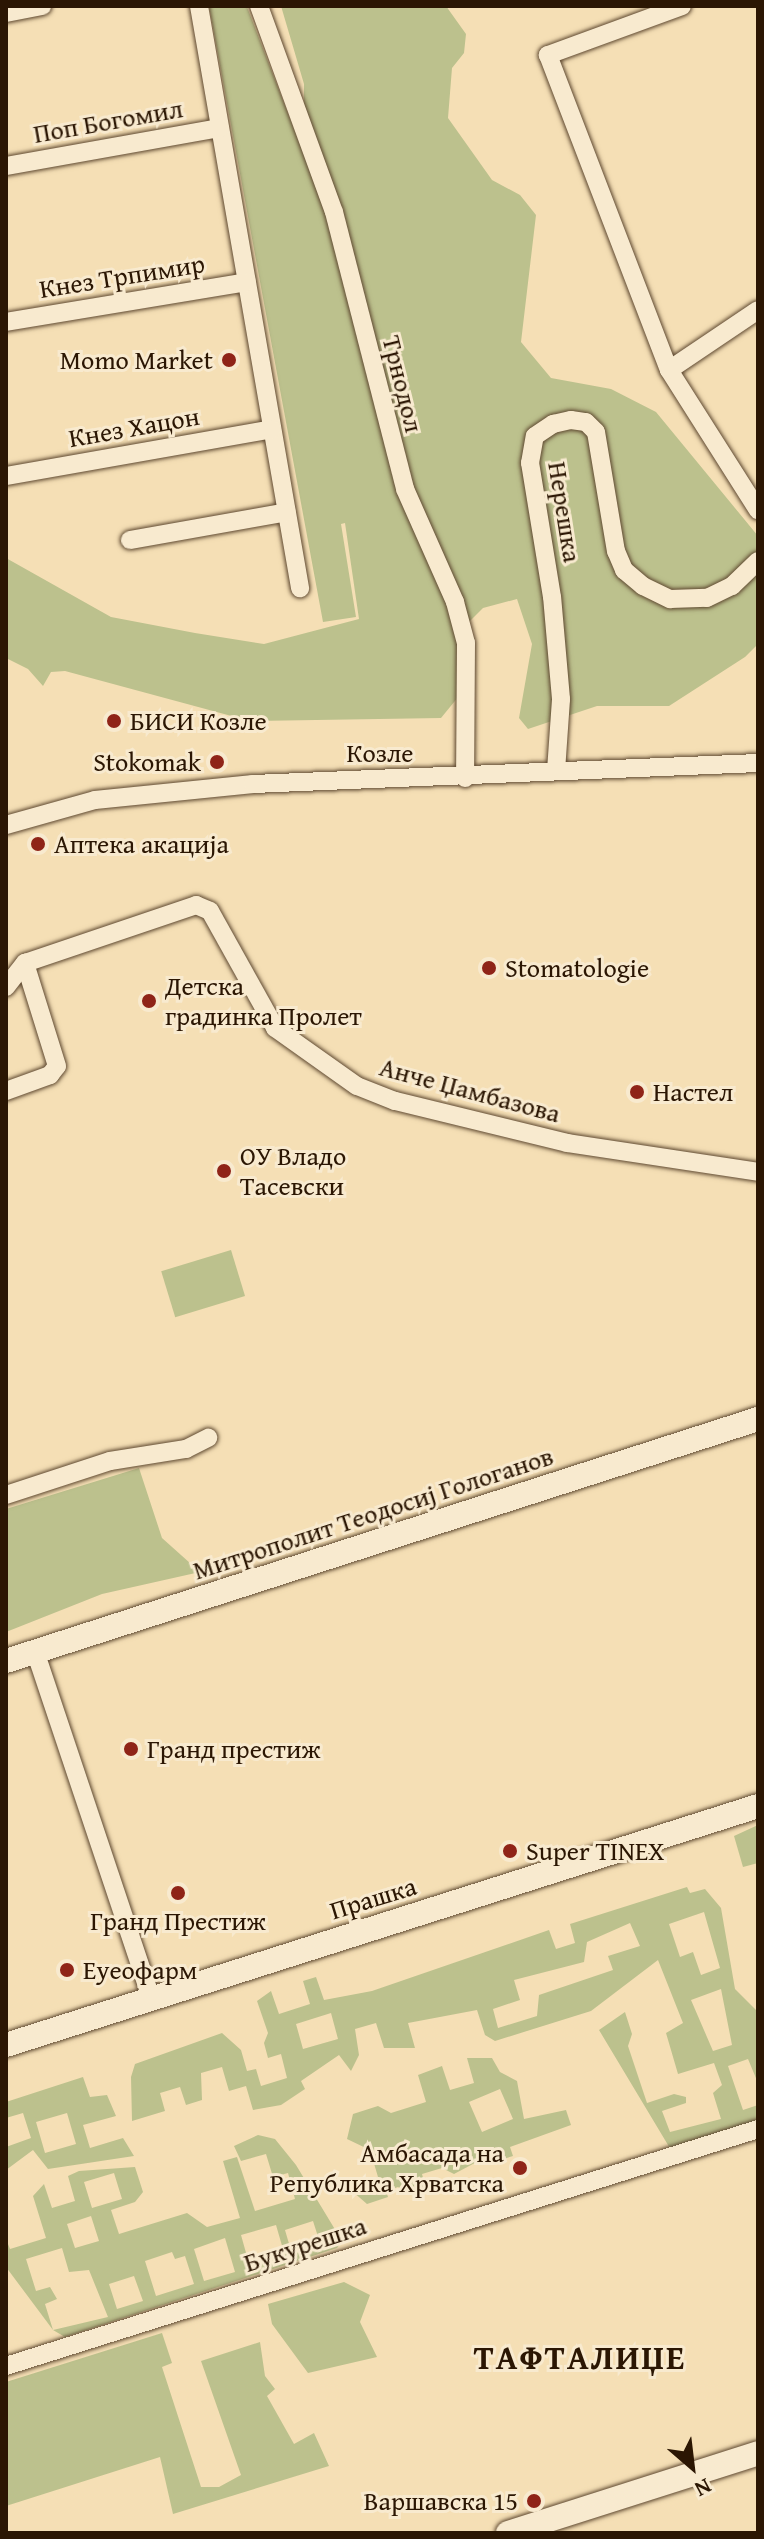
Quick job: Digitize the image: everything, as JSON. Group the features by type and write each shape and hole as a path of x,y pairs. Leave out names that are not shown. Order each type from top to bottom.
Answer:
{"street":[{"path":"6,13 42,6"},
{"path":"199,6 300,588"},
{"name":"Трнодол","path":"259,6 334,212 405,489 455,602 466,643 465,778"},
{"path":"682,6 548,55 669,370 756,502"},
{"name":"Поп Богомил","path":"6,166 220,128"},
{"name":"Кнез Трпимир","path":"6,322 247,282"},
{"path":"669,370 758,310"},
{"name":"Нерешка","path":"556,771 561,699 552,597 530,463 535,436 553,424 571,420 586,422 596,432 616,551 624,570 643,586 670,599 707,598 732,586 758,561"},
{"name":"Кнез Хацон","path":"6,476 272,429"},
{"path":"130,540 287,512"},
{"name":"Козле","path":"6,825 68,805 131,795 299,781 465,778 758,763"},
{"name":"Анче Џамбазова","path":"25,963 196,905 210,911 275,1028 357,1086 395,1101 567,1143 758,1172"},
{"path":"6,987 25,963"},
{"path":"6,1091 50,1075 57,1066 25,963"},
{"name":"Митрополит Теодосиј Гологанов","path":"6,1661 758,1419"},
{"path":"6,1495 110,1461 179,1451 208,1438"},
{"path":"35,1651 151,1998"},
{"name":"Прашка","path":"6,2045 758,1806"},
{"name":"Букурешка","path":"6,2366 758,2129"},
{"path":"508,2533 758,2453"}],"green space":[{"path":"209,6 247,7 304,155 304,84 281,6 446,6 466,34 464,53 452,68 448,118 492,180 520,195 536,215 521,342 551,378 611,389 656,412 758,536 758,644 745,657 669,706 597,706 528,729 519,718 532,644 517,599 483,608 464,627 459,696 441,718 250,721 65,671 51,672 43,686 28,669 6,658 6,558 111,617 195,633 264,644 359,619 345,523 341,524 356,617 323,622"},
{"path":"231,1250 245,1296 175,1317 161,1271"},
{"path":"139,1468 162,1538 200,1572 102,1594 6,1632 6,1509"},
{"path":"758,1825 758,1863 743,1867 734,1836"},
{"path":"687,1887 690,1893 705,1889 721,1908 735,1989 758,2012 758,2083 748,2059 728,2066 743,2110 758,2105 758,2123 671,2150 599,2030 625,2012 632,2034 628,2046 647,2103 674,2094 686,2097 686,2103 662,2111 670,2132 721,2119 713,2093 722,2085 714,2063 678,2074 666,2033 683,2023 658,1960 591,2011 495,2041 485,2035 477,2010 408,2023 415,2048 384,2048 376,2023 355,2029 359,2055 351,2071 339,2055 301,2081 305,2089 281,2105 253,2110 246,2086 229,2091 222,2067 201,2073 202,2100 186,2105 180,2087 160,2093 165,2111 132,2121 131,2077 135,2064 222,2033 241,2050 247,2071 256,2069 261,2086 287,2078 281,2054 268,2058 264,2043 268,2033 257,2001 271,1991 279,2014 310,2004 303,1981 316,1977 324,2000 372,1991 549,1930 556,1949 575,1943 570,1924","holes":["704,1912 720,1968 701,1975 693,1952 680,1957 669,1924","630,1923 640,1946 608,1956 613,1970 539,1995 537,2016 498,2028 493,2009 520,2000 514,1980 584,1962 587,1942","721,1989 732,2045 713,2051 691,2000","331,2013 338,2039 303,2049 296,2024"]},
{"path":"467,2058 492,2058 500,2072 517,2081 524,2119 566,2110 571,2125 510,2147 513,2156 497,2161 488,2156 454,2174 442,2168 422,2174 426,2189 411,2194 398,2187 386,2191 388,2197 367,2204 352,2191 378,2177 370,2150 347,2139 353,2114 378,2106 391,2113 426,2102 418,2075 442,2066 450,2090 474,2083","holes":["500,2089 513,2119 482,2132 469,2102"]},
{"path":"83,2077 90,2097 107,2095 116,2116 83,2125 90,2148 123,2138 134,2156 48,2169 33,2150 6,2170 6,2147 31,2138 23,2113 6,2118 6,2102","holes":["67,2113 76,2144 45,2153 36,2122"]},
{"path":"258,2135 275,2139 296,2165 342,2241 337,2248 65,2337 53,2330 6,2267 6,2239 10,2249 46,2238 33,2196 44,2184 52,2208 75,2201 68,2176 79,2171 135,2167 143,2192 135,2202 111,2210 119,2234 187,2213 207,2227 240,2218 223,2161 237,2157 255,2211 295,2199 288,2173 273,2177 266,2154 241,2161 234,2146","holes":["114,2173 122,2199 92,2208 84,2182","91,2216 99,2241 75,2248 67,2224","313,2221 321,2246 292,2254 285,2230","276,2225 285,2256 250,2267 241,2235","225,2238 235,2272 204,2281 194,2249","62,2248 69,2272 89,2270 108,2317 53,2330 45,2304 57,2299 50,2287 36,2291 26,2259","172,2252 175,2259 185,2256 194,2284 156,2296 145,2261","134,2276 143,2301 117,2309 109,2284"]},
{"path":"344,2282 370,2295 360,2322 377,2357 308,2373 272,2324 268,2304"},
{"path":"162,2333 172,2363 162,2367 201,2487 219,2487 241,2475 201,2361 260,2342 265,2376 275,2389 267,2396 294,2444 314,2433 329,2466 173,2514 160,2457 6,2506 6,2382"}],"place":[{"name":"Momo Market","path":"229,360"},
{"name":"БИСИ Козле","path":"114,721"},
{"name":"Stokomak","path":"217,762"},
{"name":"Аптека акација","path":"38,844"},
{"name":"Stomatologie","path":"489,968"},
{"name":"Детска градинка Пролет","path":"149,1001"},
{"name":"Настел","path":"637,1092"},
{"name":"ОУ Владо Тасевски","path":"224,1171"},
{"name":"Гранд престиж","path":"131,1749"},
{"name":"Super TINEX","path":"510,1851"},
{"name":"Гранд Престиж","path":"178,1893"},
{"name":"Еуеофарм","path":"67,1970"},
{"name":"Aмбасада на Република Хрватска","path":"520,2168"},
{"name":"Варшавска 15","path":"534,2501"}],"district":[{"name":"ТАФТАЛИЏЕ","path":"580,2357"}]}
